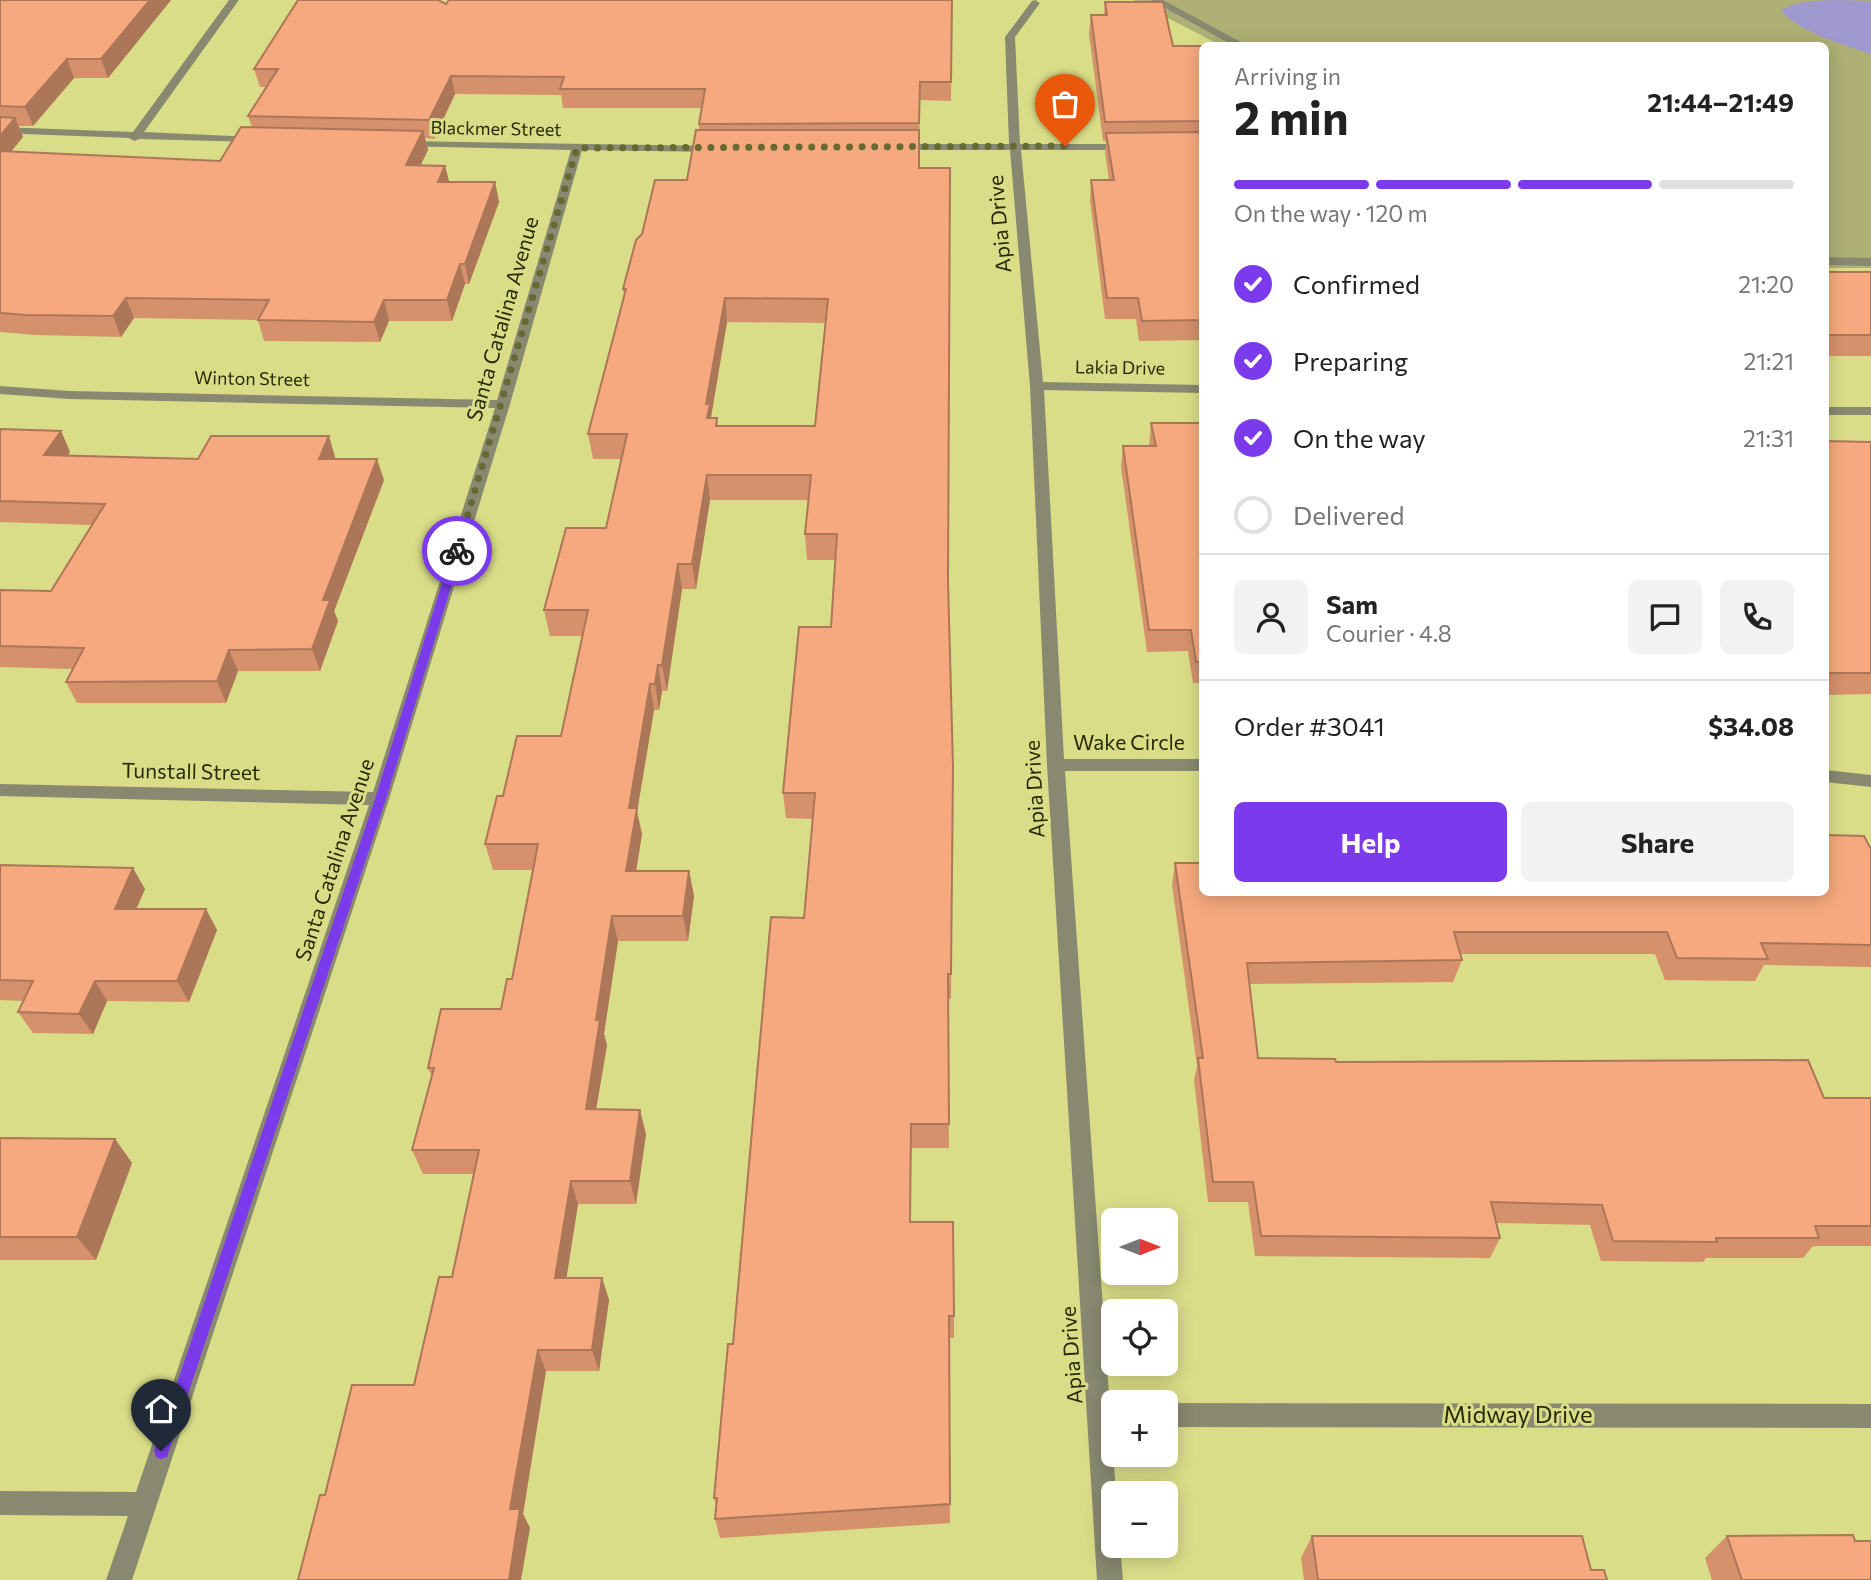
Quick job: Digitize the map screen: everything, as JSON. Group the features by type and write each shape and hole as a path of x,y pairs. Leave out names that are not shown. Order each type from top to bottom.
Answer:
{"street":[{"path":"134,138 234,0"},
{"path":"1156,0 1235,42"},
{"name":"Apia Drive","path":"1035,3 1010,37 1015,146 1037,386 1056,765 1104,1390"},
{"path":"0,130 134,138 272,141"},
{"name":"Blackmer Street","path":"383,143 725,149"},
{"path":"877,147 1136,147"},
{"name":"Santa Catalina Avenue","path":"120,1580 380,799 503,404 577,148"},
{"path":"1829,261 1871,262"},
{"name":"Lakia Drive","path":"1037,386 1199,389"},
{"name":"Winton Street","path":"0,390 70,395 503,404"},
{"path":"1829,411 1871,411"},
{"name":"Wake Circle","path":"1056,765 1199,765"},
{"path":"1829,776 1871,781"},
{"name":"Tunstall Street","path":"0,790 380,799"},
{"name":"Midway Drive","path":"1178,1415 1871,1416"},
{"name":"Apia Drive","path":"1108,1467 1111,1580"},
{"path":"0,1503 144,1503"}],"green space":[{"path":"1133,0 1871,0 1871,268 1829,268 1829,42 1214,42"}],"shaded area":[{"path":"1871,1 1871,54 1811,32 1781,11 1799,3"}],"building":[{"path":"0,0 150,0 101,59 67,59 25,107 0,106"},
{"path":"298,0 438,0 446,4 449,0 952,0 951,82 920,82 919,123 699,124 705,89 560,89 564,77 451,76 429,120 248,116 278,69 254,69"},
{"path":"1105,2 1163,2 1173,46 1199,46 1199,121 1105,122 1091,15 1107,15"},
{"path":"0,117 15,118 0,136"},
{"path":"241,127 423,131 406,165 445,166 438,182 495,182 465,264 460,264 447,300 384,300 374,322 258,320 269,300 126,298 113,316 0,313 0,151 220,161"},
{"path":"696,130 919,130 919,168 950,168 948,581 953,767 951,974 948,974 949,1124 911,1124 910,1222 953,1222 954,1316 949,1316 950,1504 715,1519 717,1498 714,1498 728,1344 733,1344 771,917 804,918 815,793 783,793 799,627 831,627 837,534 805,534 811,475 707,475 692,564 678,564 662,665 658,665 655,684 650,684 629,808 637,808 626,871 689,871 683,916 612,916 586,1109 640,1110 630,1181 571,1181 555,1278 602,1278 592,1350 538,1350 510,1509 520,1509 509,1580 298,1580 320,1495 325,1495 352,1385 414,1385 439,1277 452,1277 479,1150 412,1150 434,1068 428,1068 441,1009 501,1009 507,979 512,979 538,844 485,844 497,796 503,796 517,736 561,736 588,610 544,610 566,528 606,528 627,434 588,434 626,289 623,289 636,240 642,234 655,180 687,180","holes":["725,298 828,299 815,426 716,426 717,418 707,418 710,404 706,404"]},
{"path":"1199,132 1199,320 1142,321 1138,298 1107,298 1091,180 1114,180 1106,133"},
{"path":"1829,272 1871,272 1871,335 1829,335"},
{"path":"1151,423 1199,423 1199,662 1196,662 1191,630 1149,630 1123,446 1156,446"},
{"path":"0,429 61,431 44,455 198,459 211,436 329,436 319,459 377,459 323,600 330,600 312,649 229,650 217,681 66,682 84,648 0,646 0,590 51,591 105,504 0,501"},
{"path":"1829,441 1871,442 1871,673 1829,673"},
{"path":"1829,835 1864,836 1871,849 1871,945 1761,943 1768,959 1677,958 1667,932 1454,932 1462,960 1247,963 1258,1058 1335,1059 1336,1062 1808,1060 1824,1098 1871,1098 1871,1226 1815,1226 1819,1238 1716,1238 1717,1242 1613,1241 1602,1205 1491,1202 1500,1238 1261,1236 1253,1182 1213,1182 1198,1058 1203,1058 1175,863 1199,863 1199,896 1829,896"},
{"path":"0,865 133,868 115,909 206,909 177,981 95,981 79,1014 18,1012 33,981 0,980"},
{"path":"0,1138 115,1139 77,1237 0,1237"},
{"path":"1853,1535 1855,1541 1871,1541 1871,1580 1742,1580 1727,1536"},
{"path":"1312,1536 1582,1536 1591,1570 1604,1570 1607,1580 1318,1580"}],"way so far":[{"path":"457,551 503,404 577,148 1065,146"}],"route":[{"path":"161,1451 380,799 457,551"}]}
